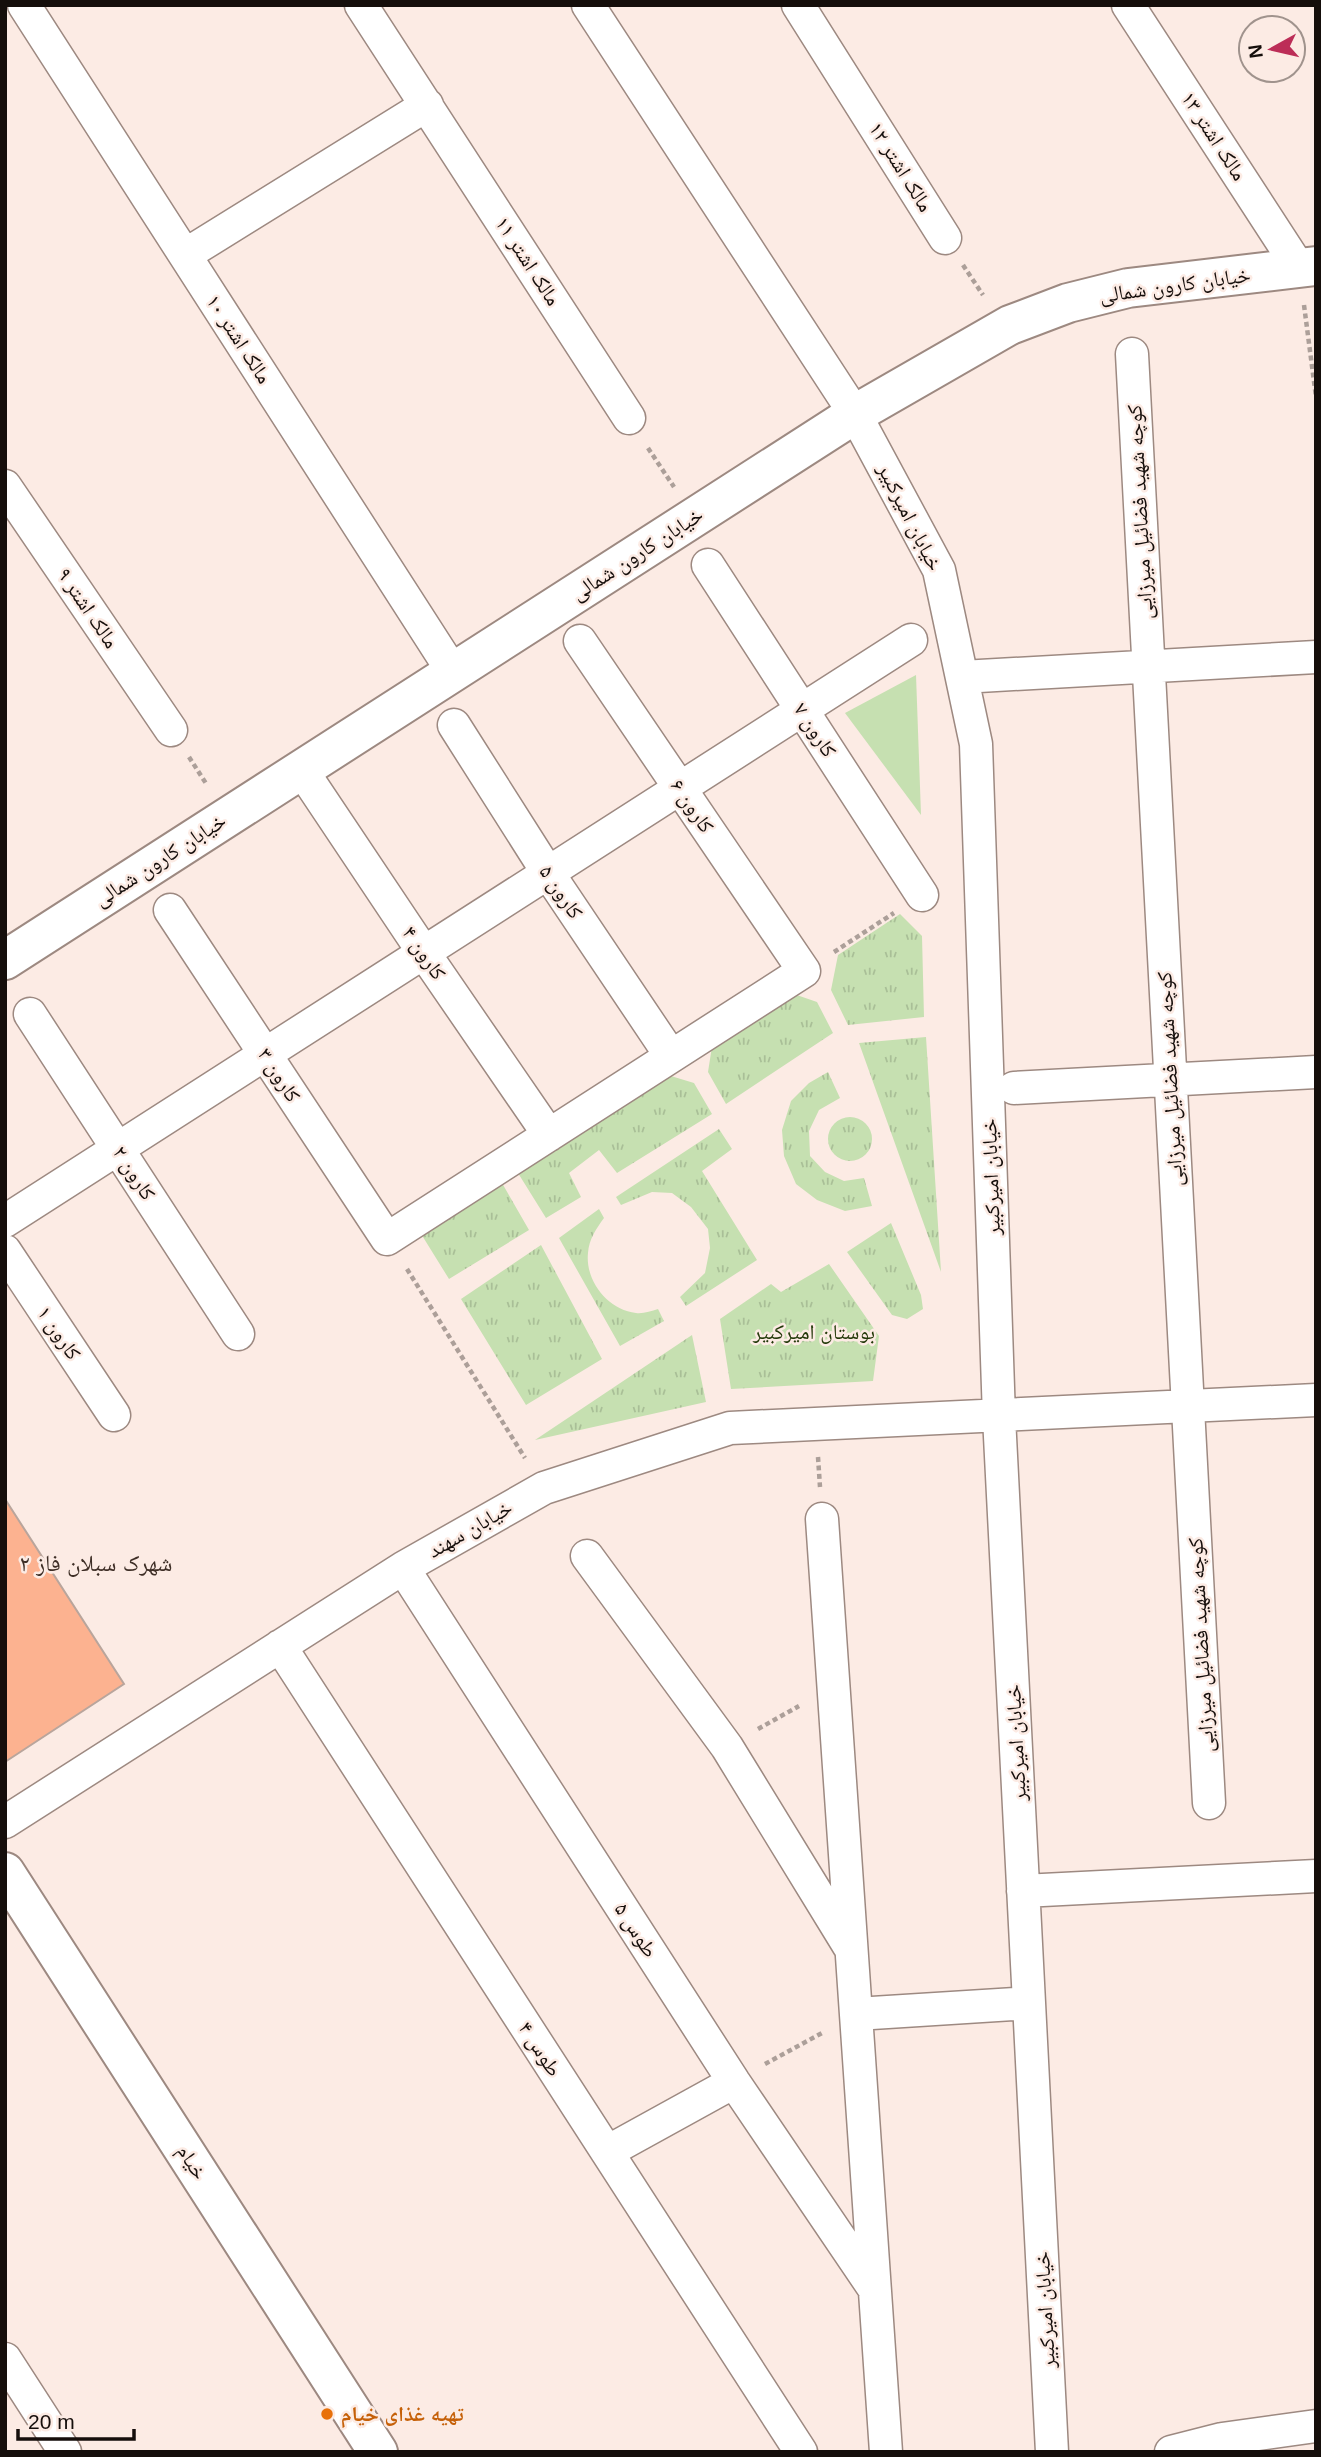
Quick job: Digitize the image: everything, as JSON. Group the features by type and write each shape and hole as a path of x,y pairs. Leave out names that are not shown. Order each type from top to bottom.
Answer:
{"street":[{"name":"مالک اشتر ۱۰","path":"24,5 453,672"},
{"name":"مالک اشتر ۱۱","path":"361,5 629,418"},
{"name":"خیابان امیرکبیر","path":"588,5 855,414 939,570 976,744 999,1417 1052,2452"},
{"name":"مالک اشتر ۱۲","path":"798,5 945,238"},
{"name":"مالک اشتر ۱۳","path":"1129,5 1307,267"},
{"path":"185,255 427,105"},
{"name":"خیابان کارون شمالی","path":"5,960 855,414 1006,328 1068,303 1128,288 1307,267"},
{"name":"کوچه شهید فضائیل میرزایی","path":"1132,354 1209,1803"},
{"name":"مالک اشتر ۹","path":"5,486 172,730"},
{"name":"کارون ۷","path":"708,565 922,895"},
{"path":"5,1221 911,640"},
{"name":"کارون ۶","path":"580,641 804,971"},
{"path":"962,677 1316,657"},
{"name":"کارون ۵","path":"454,725 548,873 671,1056"},
{"name":"کارون ۴","path":"301,769 549,1135"},
{"name":"کارون ۳","path":"170,910 387,1239"},
{"path":"387,1239 804,971"},
{"name":"کارون ۲","path":"30,1014 238,1334"},
{"path":"1014,1088 1316,1072"},
{"name":"کارون ۱","path":"5,1251 114,1415"},
{"name":"خیابان سهند","path":"5,1822 402,1568 544,1488 730,1428 1316,1400"},
{"path":"822,1519 886,2452"},
{"path":"587,1556 727,1747 852,1950"},
{"name":"طوس ۵","path":"402,1568 734,2082 875,2289"},
{"name":"طوس ۴","path":"279,1646 801,2452"},
{"name":"خیام","path":"5,1872 378,2452"},
{"path":"1023,1891 1316,1876"},
{"path":"856,2014 1029,2003"},
{"path":"607,2152 734,2082"},
{"path":"5,2359 65,2452"},
{"path":"1171,2452 1222,2439 1316,2426"}],"path":[{"path":"945,238 1006,328"},
{"path":"1307,267 1316,397"},
{"path":"629,418 694,517"},
{"path":"172,730 227,817"},
{"path":"804,971 922,895"},
{"path":"387,1239 544,1488"},
{"path":"816,1425 822,1519"},
{"path":"727,1747 833,1686"},
{"path":"734,2082 856,2014"}],"green space":[{"path":"916,675 921,815 845,713"},
{"path":"900,914 922,936 924,1017 848,1025 831,990 838,955"},
{"path":"788,992 817,1002 833,1033 726,1104 708,1072 713,1040"},
{"path":"926,1037 941,1272 859,1043"},
{"path":"828,1072 840,1098 819,1110 809,1131 810,1156 825,1172 844,1181 864,1178 872,1206 845,1211 817,1200 796,1184 784,1156 782,1130 791,1101 809,1083"},
{"path":"661,1073 694,1083 712,1114 617,1173 599,1150 569,1173 581,1197 546,1218 513,1165"},
{"path":"850,1117 866,1123 872,1139 866,1155 850,1161 834,1155 828,1139 834,1123"},
{"name":"بوستان امیرکبیر","path":"719,1129 732,1149 702,1171 757,1260 686,1306 680,1297 705,1273 710,1248 708,1229 691,1207 672,1193 652,1192 621,1205 616,1197"},
{"path":"498,1176 529,1230 449,1279 418,1229"},
{"path":"599,1209 604,1218 591,1239 588,1253 590,1274 594,1283 616,1306 639,1313 658,1309 664,1321 620,1346 559,1238"},
{"name":"بوستان امیرکبیر","path":"891,1223 921,1295 923,1309 907,1319 892,1315 847,1252"},
{"path":"541,1245 602,1359 526,1405 461,1299"},
{"name":"بوستان امیرکبیر","path":"829,1264 879,1336 873,1381 731,1389 720,1319 771,1284 781,1292"},
{"name":"بوستان امیرکبیر","path":"692,1335 706,1402 535,1440"}],"building":[{"path":"5,1499 124,1684 5,1762"}],"place":[{"name":"تهیه غذای خیام","path":"327,2414"}],"district":[{"name":"شهرک سبلان فاز ۲","path":"96,1563"}]}
